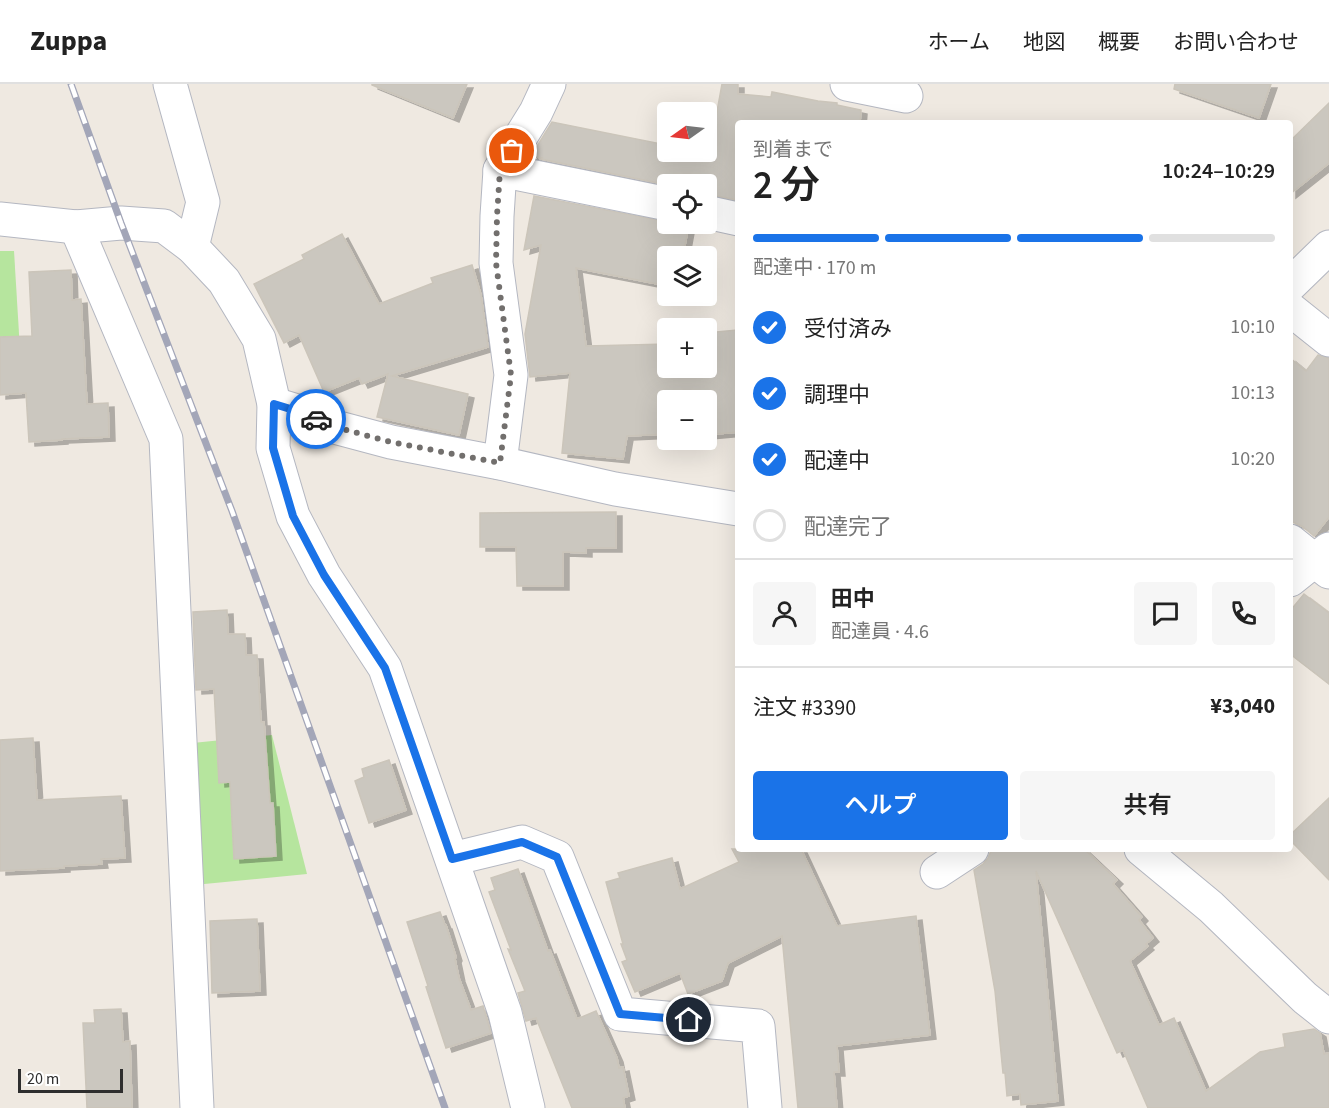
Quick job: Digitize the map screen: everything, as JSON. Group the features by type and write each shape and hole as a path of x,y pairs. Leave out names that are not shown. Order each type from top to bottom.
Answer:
{"street":[{"path":"170,84 203,202 192,247"},
{"path":"500,463 511,375 496,263 500,170 536,112 549,84"},
{"path":"847,84 906,96"},
{"path":"500,170 657,202"},
{"path":"717,214 735,218"},
{"path":"0,219 76,227 121,223 164,226 192,247 224,281 259,339 274,404 273,448 293,516 324,575 385,668 505,1013 528,1108"},
{"path":"76,227 166,439 197,1108"},
{"path":"1293,282 1329,247"},
{"path":"1293,311 1329,340"},
{"path":"274,404 331,426 391,442 500,463 615,489 735,509"},
{"path":"452,859 522,842 557,857 620,1014 758,1026 765,1108"},
{"path":"936,872 967,852"},
{"path":"1145,852 1211,908 1305,998 1329,1017"}],"green space":[{"path":"0,251 14,251 20,350 0,350"},
{"path":"272,735 307,874 194,885 183,744"}],"building":[{"path":"372,84 467,84 453,118"},
{"path":"722,84 738,84 738,94 771,97 772,92 837,103 837,105 861,110 860,120 735,120 735,199 717,196 717,174 657,174 657,183 531,156 552,122 657,143 657,162 717,162 717,112"},
{"path":"1175,84 1271,84 1259,118 1174,89"},
{"path":"1329,103 1329,163 1293,192 1293,138"},
{"path":"534,196 657,220 657,234 687,234 685,246 657,246 657,284 576,268 586,346 657,344 657,378 717,378 717,332 735,330 735,432 717,434 717,390 657,390 657,435 627,436 623,459 562,453 570,373 530,377 525,334 541,245 524,250"},
{"path":"342,234 379,304 433,283 431,278 472,265 481,295 488,347 392,376 468,394 459,435 377,417 388,374 362,384 359,378 324,392 299,335 284,343 254,284 304,259 302,255"},
{"path":"71,270 72,300 81,299 87,404 108,403 109,437 29,442 26,393 0,395 0,337 32,336 29,272"},
{"path":"1318,355 1329,358 1329,517 1314,536 1293,522 1293,360 1306,371"},
{"path":"616,512 616,548 586,548 586,553 563,552 563,586 517,586 516,547 480,547 480,513"},
{"path":"1304,594 1329,613 1329,684 1293,656 1293,607"},
{"path":"227,610 228,634 245,634 246,655 257,655 261,722 264,722 276,856 234,859 230,782 219,783 214,689 196,690 193,612"},
{"path":"33,738 37,800 121,796 125,858 101,859 102,864 64,866 64,868 0,871 0,740"},
{"path":"389,760 406,810 369,823 355,781 364,777 362,769"},
{"path":"1329,798 1329,880 1293,843 1293,832"},
{"path":"732,849 735,849 735,852 802,852 837,926 916,916 930,1035 837,1046 839,1072 834,1072 837,1108 798,1108 782,936 728,963 722,981 688,994 680,973 635,992 622,962 627,960 606,882 620,878 618,873 672,858 680,889 739,862"},
{"path":"1087,852 1117,880 1113,884 1142,917 1139,920 1153,938 1146,944 1148,946 1130,961 1159,1025 1174,1018 1206,1091 1260,1052 1285,1047 1283,1034 1314,1029 1320,1033 1324,1054 1329,1053 1329,1108 1148,1108 1123,1050 1117,1053 1036,871 1058,1101 1021,1105 1020,1094 1007,1096 995,991 974,870 983,864 990,853"},
{"path":"518,869 548,951 550,950 577,1019 596,1011 617,1058 619,1068 623,1067 629,1096 623,1098 625,1108 572,1108 536,1018 526,1021 518,993 525,991 489,892 495,890 491,878"},
{"path":"440,912 471,1010 483,1006 491,1033 446,1048 407,922"},
{"path":"257,919 260,991 212,993 210,921"},
{"path":"121,1009 123,1042 130,1041 132,1108 87,1108 83,1023 95,1023 94,1010"}],"railway":[{"path":"71,84 121,223 232,511 445,1108"}],"way so far":[{"path":"316,419 331,426 391,442 500,463 511,375 496,263 497,216 500,170 512,151"}],"route":[{"path":"316,419 274,404 273,448 293,516 324,575 385,668 452,859 522,842 557,857 620,1014 689,1020"}]}
